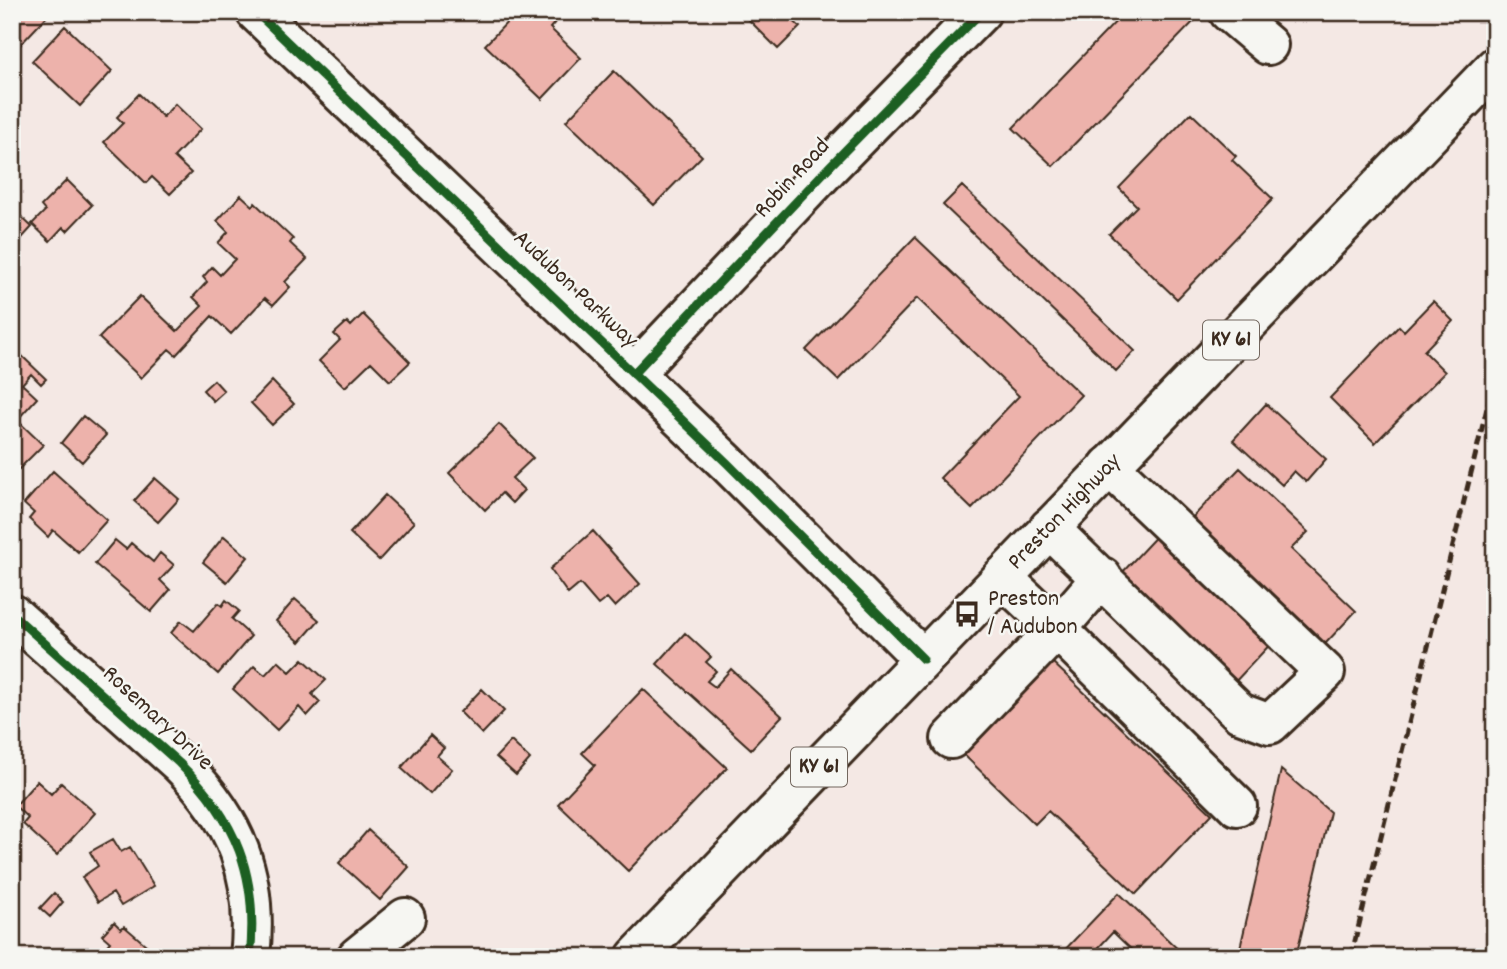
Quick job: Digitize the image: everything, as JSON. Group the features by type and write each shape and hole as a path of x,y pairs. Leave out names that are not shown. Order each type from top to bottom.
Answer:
{"street":[{"name":"Audubon Parkway","path":"256,12 727,463 923,659"},
{"name":"Robin Road","path":"634,373 830,166 981,12"},
{"path":"1229,12 1268,45"},
{"name":"Preston Highway","path":"636,957 1495,67"},
{"path":"1049,528 1240,713 1270,724 1325,672 1110,466"},
{"path":"1002,577 1237,806"},
{"path":"951,739 1058,629 1102,577"},
{"name":"Rosemary Drive","path":"12,614 179,762 203,787 221,812 236,839 249,884 252,936 250,957"},
{"path":"357,957 405,918"}],"building":[{"path":"12,12 51,12 20,45 12,38"},
{"path":"517,12 549,12 557,20 550,28 581,58 542,99 485,45"},
{"path":"741,12 784,12 800,27 778,49"},
{"path":"1125,12 1203,12 1053,166 1013,128"},
{"path":"65,26 112,71 80,106 32,61"},
{"path":"614,71 702,156 654,205 566,121"},
{"path":"139,94 163,117 175,104 201,129 174,157 191,173 170,194 152,177 146,183 104,142 123,123 117,117"},
{"path":"1191,113 1236,156 1232,160 1273,199 1177,299 1109,234 1137,206 1119,188"},
{"path":"67,180 92,205 67,231 63,227 50,241 32,224 45,211 41,206"},
{"path":"962,186 1135,351 1116,371 943,205"},
{"path":"241,195 253,206 255,203 293,239 290,243 307,259 285,282 290,287 273,305 265,298 231,334 212,316 176,355 169,349 141,378 99,338 140,296 177,331 202,306 193,297 207,282 203,277 212,267 220,275 235,259 218,243 228,232 217,221"},
{"path":"12,208 32,227 12,249"},
{"path":"915,237 1081,395 972,509 940,478 1019,396 917,298 838,380 806,350"},
{"path":"1433,301 1453,321 1424,351 1445,372 1375,443 1330,398 1399,326 1404,331"},
{"path":"363,314 410,362 390,381 371,362 345,387 319,361 340,340 334,334 347,322 351,326"},
{"path":"21,355 46,379 41,384 31,374 22,384 37,398 17,420 43,445 12,476 12,392 15,389 12,386 12,363"},
{"path":"214,380 224,391 213,401 203,390"},
{"path":"272,381 294,404 272,425 251,403"},
{"path":"1266,404 1326,459 1306,482 1294,471 1282,485 1233,440"},
{"path":"83,416 106,435 82,462 61,443"},
{"path":"499,424 533,458 512,478 524,490 512,503 502,493 485,510 449,473"},
{"path":"1240,468 1308,532 1291,549 1356,611 1325,644 1192,518"},
{"path":"53,471 107,520 78,552 53,530 48,537 29,519 34,513 24,504"},
{"path":"155,478 179,499 158,522 134,501"},
{"path":"385,495 414,522 379,560 350,533"},
{"path":"1163,529 1277,637 1233,684 1119,576"},
{"path":"593,531 640,584 615,607 607,598 598,605 580,584 568,594 550,569"},
{"path":"224,536 248,557 227,582 203,562"},
{"path":"115,540 126,549 131,543 153,562 160,553 174,565 160,580 170,590 151,612 95,564"},
{"path":"295,599 319,620 300,642 276,621"},
{"path":"226,600 239,611 232,619 251,636 218,674 171,633 181,621 194,631 218,603 222,606"},
{"path":"685,633 711,657 706,662 716,671 707,681 715,687 731,669 782,716 751,749 657,664"},
{"path":"303,659 326,680 312,694 320,702 307,716 299,707 277,730 233,689 254,666 265,675 278,661 290,672"},
{"path":"1050,660 1212,814 1136,894 1048,811 1035,824 962,753"},
{"path":"482,689 504,711 482,734 460,712"},
{"path":"643,689 727,768 628,871 558,804 595,765 582,753"},
{"path":"430,735 444,748 437,756 452,769 430,794 401,768"},
{"path":"511,741 530,759 516,775 496,757"},
{"path":"1281,770 1330,812 1296,957 1238,957"},
{"path":"37,781 51,794 61,783 95,813 57,855 23,824 28,818 15,806"},
{"path":"368,830 409,867 380,900 339,863"},
{"path":"113,839 121,852 130,847 154,886 121,906 113,893 98,902 82,877 98,866 90,852"},
{"path":"54,893 63,902 50,917 40,908"},
{"path":"1119,893 1186,957 1139,957 1113,932 1090,957 1058,957"},
{"path":"114,922 121,929 124,926 160,957 97,957 110,942 102,935"}],"railway":[{"path":"1351,957 1495,376"}],"cycle path":[{"path":"256,12 727,463 923,659"},
{"path":"634,373 830,166 981,12"},
{"path":"12,614 179,763 215,806 229,828 247,875 251,900 250,957"}],"place":[{"name":"Preston / Audubon","path":"967,614"}]}
